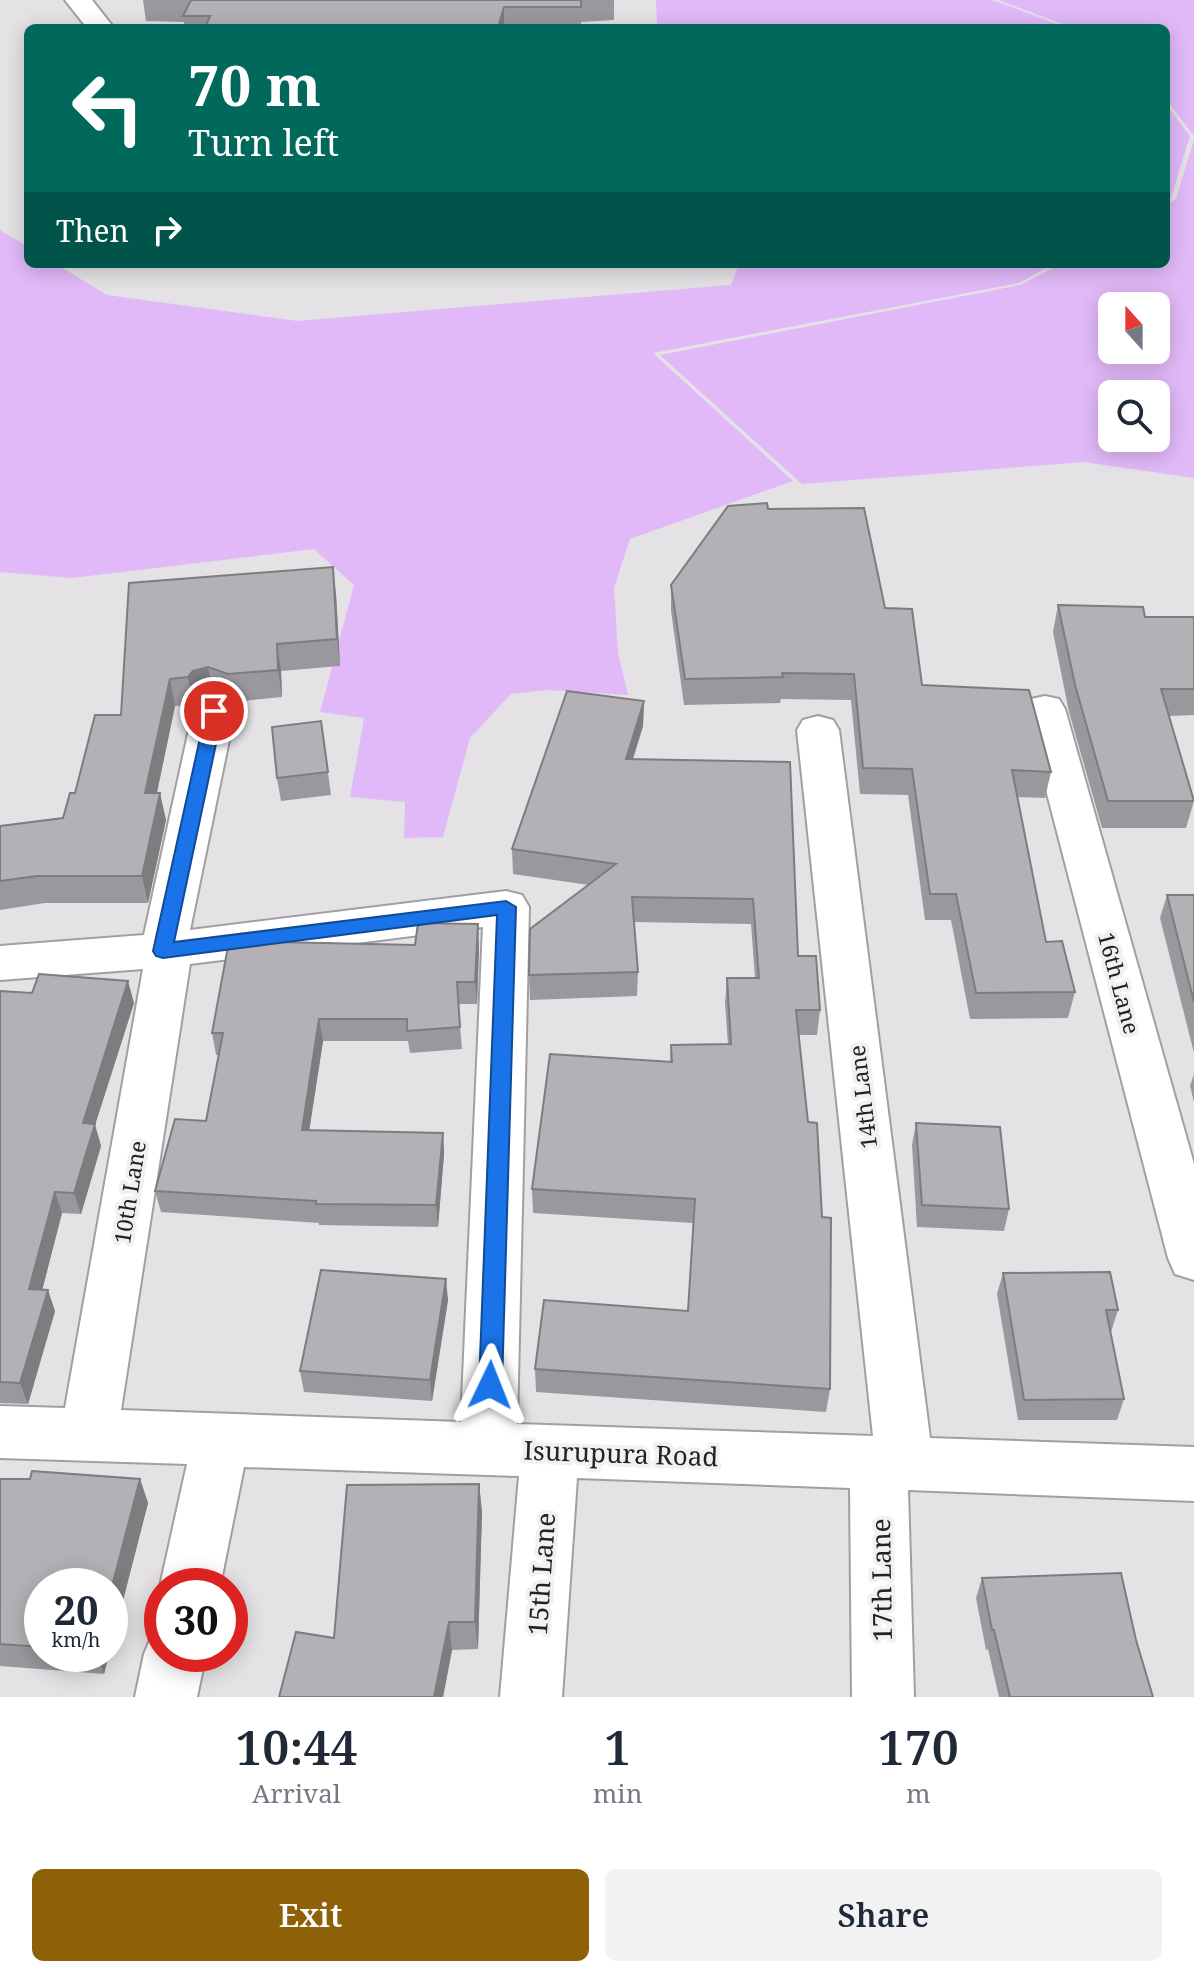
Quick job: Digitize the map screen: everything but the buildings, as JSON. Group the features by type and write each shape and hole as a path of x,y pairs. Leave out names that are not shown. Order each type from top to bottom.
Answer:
{"street":[{"path":"78,0 98,24"},
{"name":"16th Lane","path":"1045,709 1194,1258"},
{"name":"10th Lane","path":"89,1435 166,950 214,711"},
{"name":"14th Lane","path":"818,730 892,1463"},
{"path":"0,963 166,950 506,907 488,1449"},
{"name":"Isurupura Road","path":"0,1432 892,1463 1193,1481"},
{"path":"194,1568 221,1440"},
{"name":"15th Lane","path":"531,1697 550,1451"},
{"name":"17th Lane","path":"883,1697 892,1463"},
{"path":"166,1697 171,1672"}],"shaded area":[{"path":"656,0 992,0 1057,24 657,24"},
{"path":"998,0 1194,0 1194,136 1170,104 1170,24 1062,24"},
{"path":"1170,109 1190,136 1170,199"},
{"path":"1194,139 1194,478 1084,462 802,484 660,355 1021,285 1053,268 1170,268 1170,203 1176,199"},
{"path":"0,230 24,245 24,268 63,268 107,295 298,321 731,285 737,268 1046,268 1019,283 653,353 793,481 630,539 614,588 618,653 628,695 548,690 511,694 470,738 443,837 404,838 405,802 350,797 364,718 320,712 354,585 314,549 72,578 0,572"}],"route":[{"path":"214,711 163,951 506,907 490,1385"}]}
